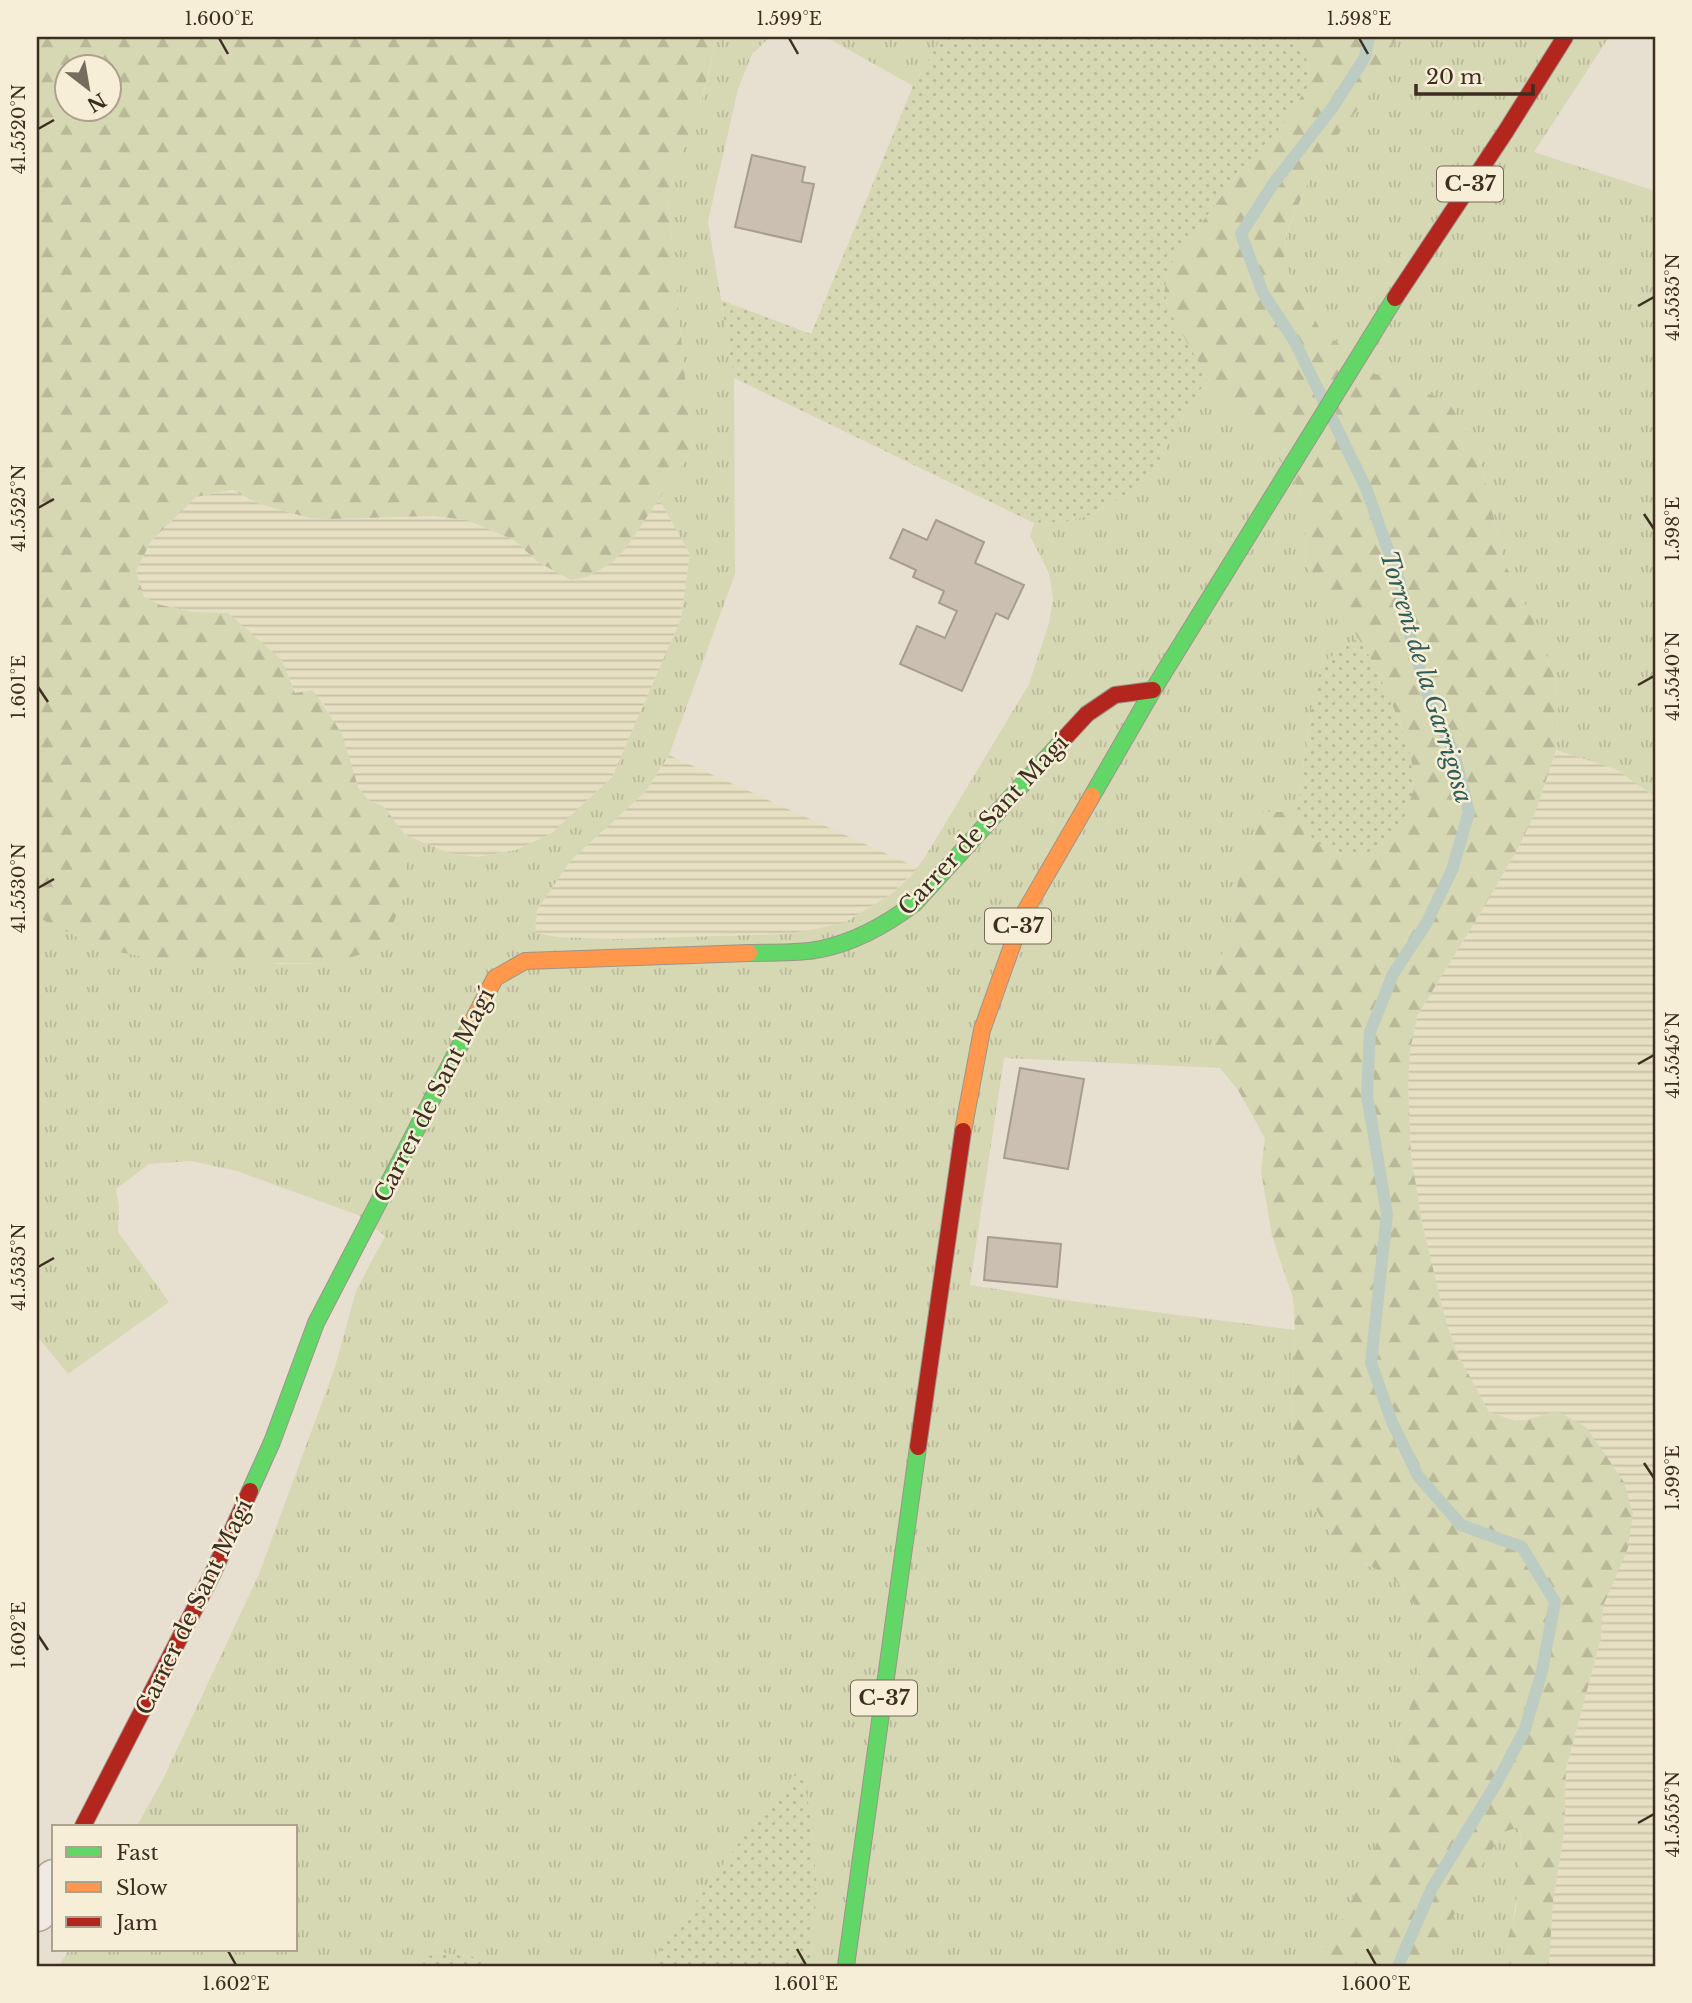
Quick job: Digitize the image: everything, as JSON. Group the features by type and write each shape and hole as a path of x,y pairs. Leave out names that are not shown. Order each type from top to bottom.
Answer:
{"main road":[{"name":"C-37","path":"846,1966 958,1154 982,1030 1023,915 1153,690 1373,330 1506,131 1565,37"},
{"name":"Carrer de Sant Magí","path":"84,1825 212,1576 272,1442 316,1323 495,978 525,961 819,950 856,939 890,923 915,903 1087,714 1115,695 1153,690"}],"street":[{"path":"37,1912 52,1884"}],"shaded area":[{"path":"232,490 261,504 309,518 433,516 467,520 514,540 538,562 555,572 626,548 659,499 690,554 681,619 612,777 552,833 516,850 478,857 449,853 405,835 383,806 368,800 358,787 341,734 323,703 295,694 289,676 228,613 193,612 161,605 144,597 136,571 151,541 196,497"},
{"path":"1556,750 1616,769 1655,797 1655,1966 1549,1966 1553,1901 1564,1833 1566,1770 1601,1638 1603,1606 1614,1577 1557,1411 1519,1422 1489,1412 1458,1355 1446,1322 1423,1227 1411,1156 1408,1084 1410,1051 1417,1016 1519,846 1535,813"},
{"path":"669,755 918,868 890,895 844,923 790,934 614,939 556,937 535,933 537,910 570,861 645,792"}],"green space":[{"path":"37,37 718,37 701,101 674,175 668,201 692,450 626,548 613,562 587,577 571,580 538,562 514,540 467,520 433,516 309,518 260,504 232,490 196,497 151,541 136,571 144,597 161,605 193,612 228,613 282,660 295,693 313,690 342,734 358,787 368,800 383,806 405,835 408,854 404,896 391,929 381,942 366,953 331,963 178,963 102,949 37,917"},
{"path":"718,37 770,37 752,54 738,89 708,221 734,378 735,574 669,755 645,792 570,861 537,910 535,933 556,937 614,939 790,934 844,923 890,895 910,877 925,857 1029,684 1049,623 1053,598 1049,573 1030,536 1034,523 1070,521 1093,514 1139,486 1156,467 1185,411 1208,379 1220,398 1272,448 1300,491 1306,535 1305,565 1358,638 1321,664 1311,711 1297,812 1264,812 1240,871 1228,938 1217,970 1211,1036 1220,1068 1004,1058 970,1285 1295,1330 1292,1424 1365,1564 1395,1580 1414,1604 1423,1634 1421,1666 1379,1837 1367,1868 1319,1966 810,1966 817,1891 811,1814 800,1769 744,1836 649,1966 486,1966 474,1957 434,1952 420,1966 59,1966 68,1951 298,1951 298,1825 138,1825 163,1779 259,1574 335,1367 356,1291 385,1236 358,1215 237,1171 191,1161 149,1164 116,1189 119,1207 118,1232 169,1302 68,1374 37,1336 37,917 102,949 279,964 331,963 366,953 408,854 405,835 449,853 478,857 516,850 552,833 612,777 681,619 690,554 659,499 692,450 668,201 674,175 703,93"},
{"path":"826,37 942,37 913,86"},
{"path":"942,37 1298,37 1307,61 1309,85 1279,129 1245,165 1169,266 1164,292 1171,314 1208,379 1185,411 1156,467 1139,486 1093,514 1070,521 1034,523 734,378 721,300 811,334 913,86"},
{"path":"1298,37 1396,37 1374,89 1329,146 1306,187 1286,234 1284,264 1319,327 1373,373 1448,401 1481,462 1504,562 1533,620 1556,682 1556,750 1535,813 1484,907 1417,1016 1410,1051 1408,1085 1411,1156 1423,1227 1446,1322 1458,1355 1489,1412 1519,1422 1557,1411 1586,1427 1624,1482 1633,1514 1628,1548 1603,1606 1601,1638 1566,1769 1564,1833 1553,1901 1549,1966 1500,1966 1516,1909 1521,1843 1519,1827 1504,1832 1486,1858 1429,1966 1319,1966 1367,1868 1379,1837 1421,1666 1423,1634 1414,1604 1395,1580 1338,1548 1307,1493 1297,1461 1292,1424 1295,1330 1293,1298 1272,1236 1261,1171 1265,1138 1238,1090 1220,1068 1211,1036 1210,1003 1228,938 1240,871 1264,812 1297,812 1314,841 1413,791 1411,757 1400,723 1374,664 1343,614 1305,565 1306,535 1300,491 1272,448 1220,398 1181,335 1164,292 1169,266 1245,165 1279,129 1309,85 1307,61"},
{"path":"1396,37 1609,37 1534,152 1655,191 1655,797 1616,769 1556,750 1556,682 1532,620 1504,562 1481,462 1448,401 1373,373 1319,327 1284,264 1286,235 1306,187 1329,146 1359,108 1386,65"},
{"path":"1358,638 1374,664 1400,724 1411,757 1413,791 1402,824 1377,851 1344,856 1314,841 1297,812 1311,711 1321,664"},
{"path":"800,1768 811,1814 817,1891 810,1966 649,1966 744,1836"},
{"path":"1519,1826 1521,1862 1517,1897 1500,1966 1429,1966 1486,1858 1504,1832"},
{"path":"434,1952 474,1957 486,1966 420,1966"}],"building":[{"path":"752,155 805,167 802,182 814,184 801,242 735,227"},
{"path":"936,520 984,542 975,563 1024,585 1008,619 996,613 962,691 900,664 917,626 945,638 957,611 939,603 944,591 913,577 916,570 890,558 903,529 927,540"},
{"path":"1020,1068 1084,1079 1068,1169 1004,1158"},
{"path":"988,1237 1061,1244 1057,1287 984,1280"}],"waterway":[{"name":"Torrent de la Garrigosa","path":"1369,37 1365,57 1333,107 1273,184 1241,234 1263,293 1295,342 1366,488 1401,586 1412,644 1430,702 1454,753 1469,812 1452,870 1426,924 1393,974 1370,1032 1367,1095 1387,1214 1371,1363 1392,1422 1418,1476 1461,1525 1522,1547 1555,1602 1542,1671 1525,1729 1496,1784 1432,1888 1398,1966"}],"traffic: fast":[{"path":"1092,796 1153,690 1395,298"},
{"path":"749,953 804,952 834,946 871,931 904,911 915,903 1062,741"},
{"path":"250,1491 272,1442 316,1323 469,1028"},
{"path":"846,1966 918,1447"}],"traffic: slow":[{"path":"963,1131 982,1030 1023,915 1092,796"},
{"path":"469,1028 495,978 525,961 749,953"}],"traffic: jam":[{"path":"1395,298 1565,37"},
{"path":"1062,741 1087,714 1115,695 1153,690"},
{"path":"918,1447 963,1131"},
{"path":"84,1825 212,1575 250,1491"}]}
